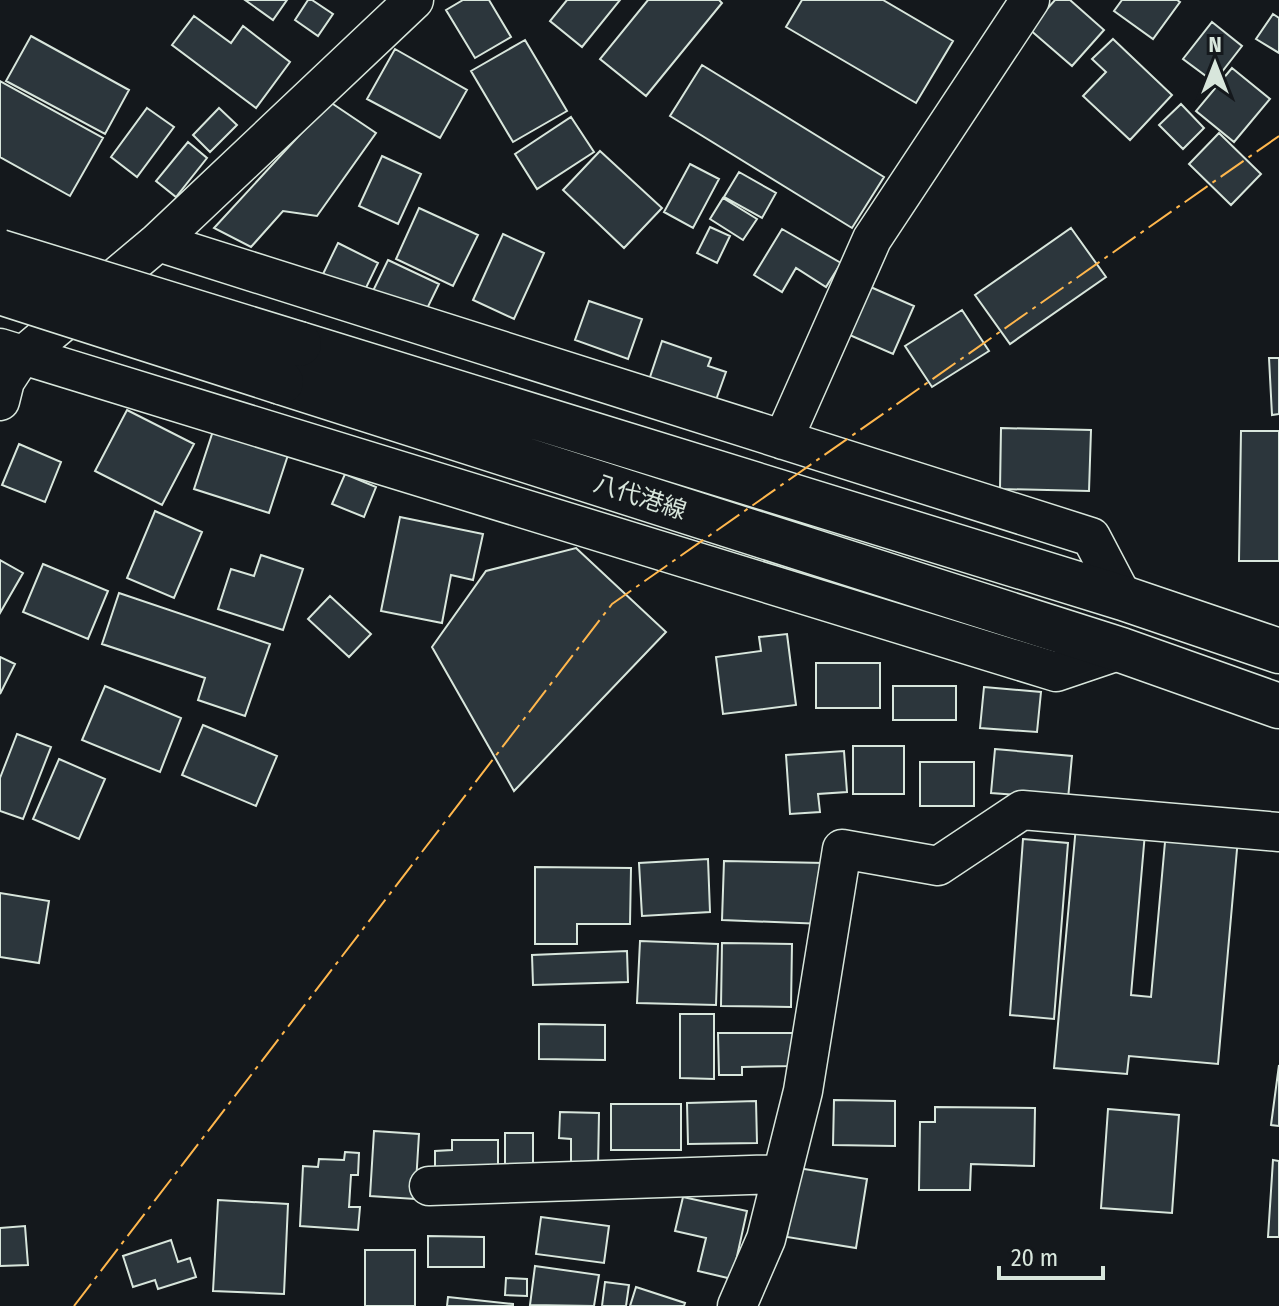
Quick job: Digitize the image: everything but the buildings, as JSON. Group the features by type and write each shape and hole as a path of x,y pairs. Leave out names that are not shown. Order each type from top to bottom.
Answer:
{"main road":[{"name":"八代港線","path":"0,252 290,363 1279,706"},
{"name":"八代港線","path":"0,292 290,363 1123,598 1279,651"}],"street":[{"path":"0,401 7,359 158,242 414,0"},
{"path":"783,440 872,239 1030,0"},
{"path":"158,242 1091,537 1123,598"},
{"path":"7,359 1056,672 1121,650"},
{"path":"737,1306 766,1239 803,1091 842,849 938,866 1022,810 1279,832"},
{"path":"429,1186 782,1174"}],"power":[{"path":"74,1306 612,604 1279,136"}]}
